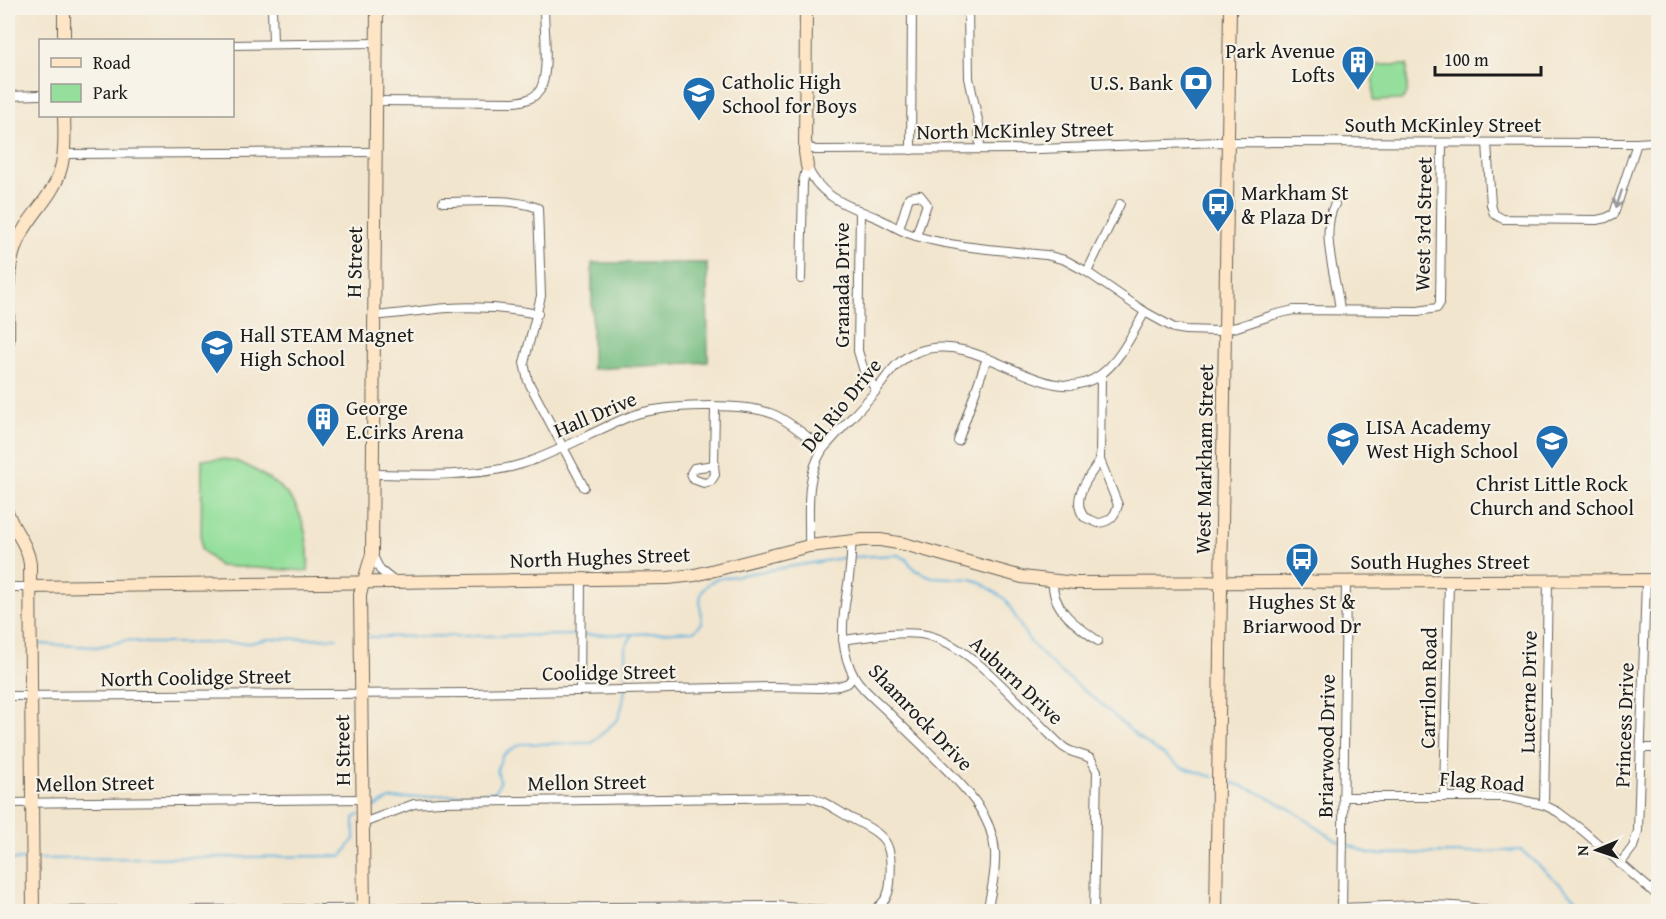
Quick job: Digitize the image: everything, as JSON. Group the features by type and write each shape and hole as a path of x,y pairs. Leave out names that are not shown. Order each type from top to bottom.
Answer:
{"street":[{"path":"64,8 64,39"},
{"path":"272,8 273,43"},
{"name":"H Street","path":"364,911 360,594 372,554 377,8"},
{"path":"376,101 514,102 531,98 540,89 544,77 544,8"},
{"path":"801,279 803,182 807,166 806,8"},
{"path":"911,150 912,8"},
{"path":"968,8 969,78 979,125 980,149"},
{"name":"West Markham Street","path":"1216,912 1230,8"},
{"path":"234,45 376,43"},
{"path":"8,96 39,95"},
{"path":"8,341 10,273 14,250 24,227 54,186 65,154 64,117"},
{"name":"South McKinley Street","path":"1228,142 1637,143 1659,139"},
{"name":"North McKinley Street","path":"806,142 815,150 980,149 1228,142"},
{"name":"West 3rd Street","path":"1340,310 1418,311 1438,306 1442,143"},
{"path":"1487,143 1491,205 1494,214 1503,219 1597,220 1614,214 1637,143"},
{"path":"65,154 375,152"},
{"path":"807,166 812,177 824,191 845,205 898,229 946,243 1054,257 1074,264 1145,312 1174,328 1195,330 1244,326 1283,312 1340,310 1328,230 1330,213 1335,204"},
{"path":"898,229 909,197 916,194 924,197 927,204 916,236"},
{"path":"443,202 509,202 538,208 541,296 524,368 528,381 584,487"},
{"path":"1087,272 1120,204"},
{"name":"Granada Drive","path":"860,212 858,351 864,371 876,390"},
{"path":"374,316 450,308 498,308 537,314"},
{"path":"1100,460 1081,491 1078,502 1084,517 1098,524 1110,520 1118,505 1100,460 1101,375 1116,358 1145,312"},
{"name":"Del Rio Drive","path":"809,546 810,477 815,462 823,449 899,362 927,349 959,348 1054,384 1083,383 1101,375"},
{"path":"958,441 987,358"},
{"name":"Hall Drive","path":"372,474 505,469 524,464 643,412 668,408 743,407 772,414 789,423 823,449"},
{"path":"714,465 715,408"},
{"path":"8,514 12,526 27,549 30,564 33,859 31,912 777,906 841,912"},
{"name":"North Hughes Street","path":"8,587 685,576 809,546 851,552 880,540 1022,577 1053,581 1075,583 1221,582"},
{"name":"Shamrock Drive","path":"851,552 842,621 846,658 854,676 966,789 980,807 990,829 995,851 987,912"},
{"path":"372,554 380,570 395,582"},
{"path":"580,691 581,579"},
{"name":"Carrilon Road","path":"1444,796 1449,580"},
{"name":"Lucerne Drive","path":"1544,805 1548,580"},
{"path":"1053,581 1057,604 1082,630 1098,641"},
{"name":"Briarwood Drive","path":"1342,910 1346,581"},
{"name":"South Hughes Street","path":"1221,582 1652,581"},
{"name":"Princess Drive","path":"1620,864 1633,847 1638,831 1652,581"},
{"name":"Auburn Drive","path":"843,640 907,633 946,642 967,654 1064,748 1091,759 1097,771 1094,912"},
{"name":"Coolidge Street","path":"361,692 471,693 834,688 848,683 854,676"},
{"name":"North Coolidge Street","path":"8,696 361,692"},
{"path":"1641,748 1659,748"},
{"name":"Flag Road","path":"1343,797 1505,797 1544,805 1558,812 1582,830 1659,896"},
{"name":"Mellon Street","path":"363,820 414,804 440,802 815,798 877,831 888,846 891,872 889,892 882,904 870,912"},
{"name":"Mellon Street","path":"8,803 362,802"},
{"path":"1342,910 1446,906 1481,908 1492,912"}],"green space":[{"path":"1374,65 1407,65 1407,94 1401,100 1373,101"},
{"path":"592,263 707,263 708,362 592,369"},
{"path":"202,459 227,459 245,465 287,494 297,507 303,525 307,544 308,571 219,566 201,549"}],"waterway":[{"path":"854,557 898,555 906,559 915,570 932,577 971,579 980,582 1005,599 1030,642 1058,670 1139,738 1181,767 1213,777"},
{"path":"366,811 390,799 495,792 500,782 497,769 503,755 520,744 592,743 618,719 626,683 625,647 633,634 694,631 702,623 700,603 702,592 709,583 716,579 848,557"},
{"path":"584,635 632,634"},
{"path":"368,637 578,635"},
{"path":"40,644 97,647 128,640 145,643 250,643 268,639 337,638"},
{"path":"1221,779 1280,803 1340,842"},
{"path":"37,859 342,856 354,839 354,818 359,815"},
{"path":"1346,844 1371,854 1521,850 1592,912"},
{"path":"8,860 29,859"}],"place":[{"name":"Park Avenue Lofts","path":"1358,91"},
{"name":"U.S. Bank","path":"1196,111"},
{"name":"Catholic High School for Boys","path":"699,122"},
{"name":"Markham St & Plaza Dr","path":"1218,233"},
{"name":"Hall STEAM Magnet High School","path":"217,375"},
{"name":"George E.Cirks Arena","path":"323,448"},
{"name":"LISA Academy West High School","path":"1343,467"},
{"name":"Christ Little Rock Church and School","path":"1552,470"},
{"name":"Hughes St & Briarwood Dr","path":"1302,588"}]}
